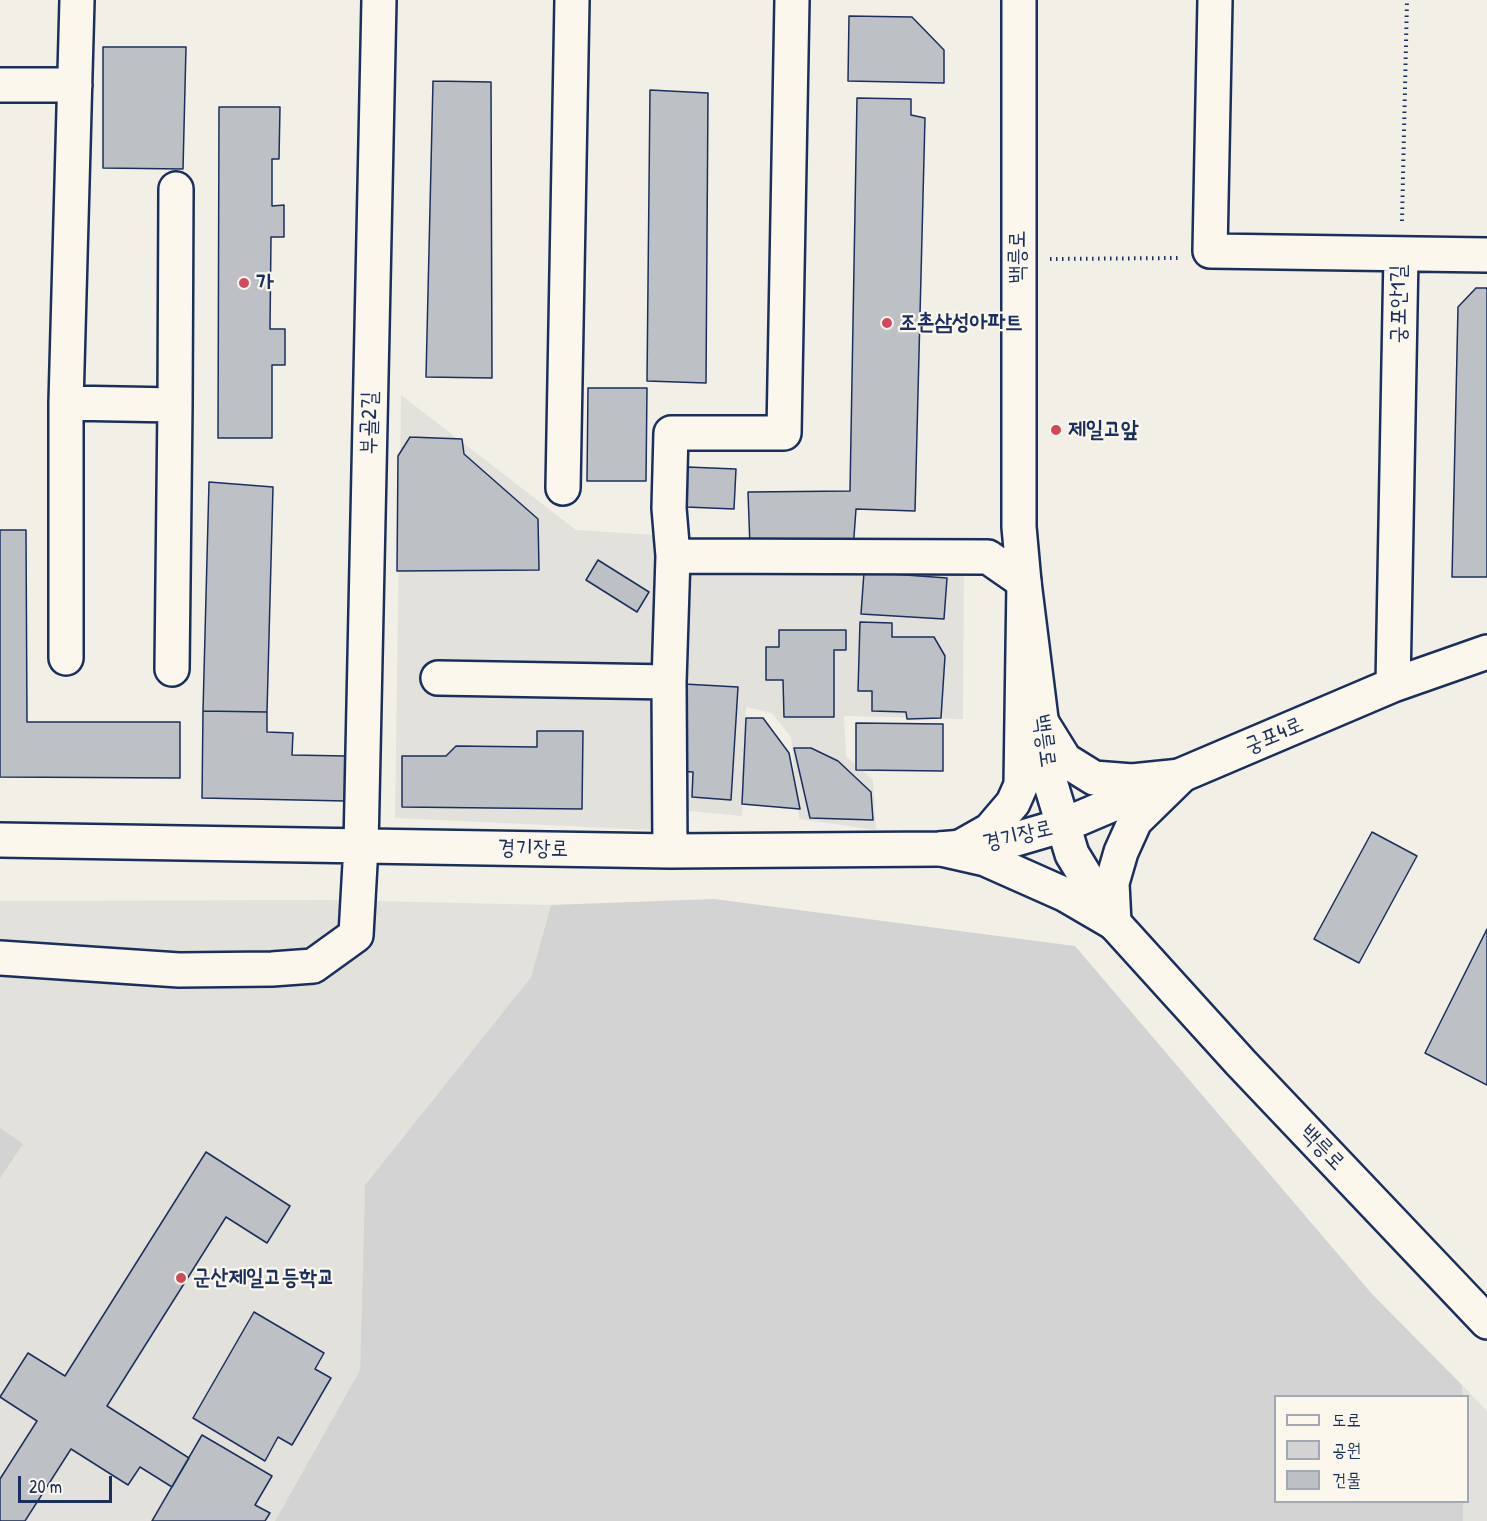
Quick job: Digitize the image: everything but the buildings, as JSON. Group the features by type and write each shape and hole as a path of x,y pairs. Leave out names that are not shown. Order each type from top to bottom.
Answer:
{"street":[{"path":"66,658 66,403 77,0"},
{"name":"부골2길","path":"0,957 179,970 313,966 356,935 361,846 379,0"},
{"path":"563,488 572,0"},
{"path":"670,851 669,682 673,556 669,508 671,433 784,433 792,0"},
{"name":"백릉로","path":"1019,0 1019,515 1024,582 1048,775 1072,854 1114,923 1249,1071 1487,1322"},
{"path":"1210,251 1215,0"},
{"path":"0,85 75,85"},
{"path":"172,669 176,189"},
{"name":"궁포안1길","path":"1210,251 1401,255 1393,685"},
{"path":"1401,255 1487,255"},
{"path":"66,403 175,405"},
{"path":"673,556 987,557 1024,582 1021,785 1013,803 990,830 950,848"},
{"name":"궁포4로","path":"1064,825 1393,685 1487,652"},
{"path":"438,678 669,682"},
{"path":"1042,723 1065,760 1094,778 1132,781 1181,776"},
{"path":"1114,923 1112,883 1121,852 1135,821 1181,776"},
{"name":"경기장로","path":"0,840 670,851 950,848 999,844 1064,825"},
{"path":"950,848 985,859 1066,895 1114,923"}],"path":[{"path":"1401,255 1407,0"},
{"path":"1045,259 1171,260 1210,251"}],"shaded area":[{"path":"401,395 576,530 655,535 654,830 395,818"},
{"path":"681,565 964,565 963,719 844,716 846,756 873,780 876,830 799,819 791,737 772,713 746,707 742,816 678,810"},
{"name":"군산제일고등학교","path":"328,900 551,905 531,977 365,1185 360,1370 275,1521 0,1521 0,901"},
{"path":"1462,1385 1487,1411 1487,1521 1463,1521 1463,1503 1469,1503 1469,1395 1462,1395"}],"green space":[{"path":"714,899 1075,946 1372,1294 1462,1385 1462,1395 1274,1395 1274,1503 1463,1503 1463,1521 275,1521 360,1370 365,1185 531,977 551,905"},
{"path":"0,1128 23,1144 0,1178"}],"place":[{"name":"가","path":"244,283"},
{"name":"조촌삼성아파트","path":"887,323"},
{"name":"제일고앞","path":"1056,430"},
{"name":"군산제일고등학교","path":"181,1278"}]}
